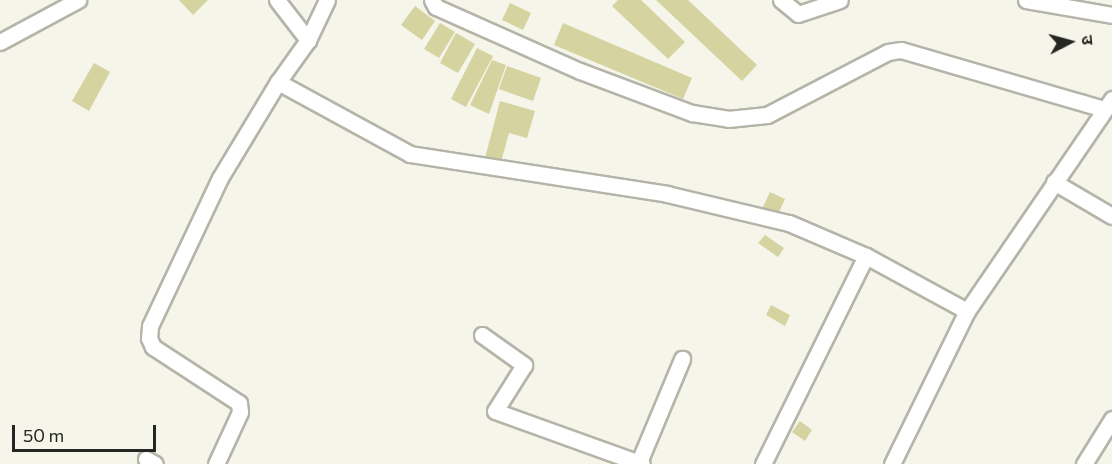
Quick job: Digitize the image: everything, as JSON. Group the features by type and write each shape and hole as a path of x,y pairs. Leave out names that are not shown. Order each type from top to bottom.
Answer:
{"street":[{"path":"0,42 78,0"},
{"path":"277,0 308,40"},
{"path":"216,464 240,412 238,404 153,347 149,338 150,326 220,178 278,82 308,40 327,0"},
{"path":"432,0 436,7 580,71 692,113 728,119 768,115 888,52 901,50 1108,104 967,311 892,464"},
{"path":"781,0 793,12 804,14 840,0"},
{"path":"1026,0 1112,15"},
{"path":"278,82 410,154 667,194 789,223 866,256 967,311"},
{"path":"1054,182 1112,216"},
{"path":"764,464 866,256"},
{"path":"482,336 524,365 495,411 641,463 682,359"},
{"path":"1084,464 1112,419"}],"building":[{"path":"179,0 208,0 193,15"},
{"path":"618,0 641,0 685,42 668,59 612,6"},
{"path":"656,0 688,0 757,65 742,81"},
{"path":"510,3 531,13 523,30 502,20"},
{"path":"415,6 435,21 422,40 401,25"},
{"path":"440,23 455,32 439,58 424,49"},
{"path":"563,23 692,78 683,99 554,45"},
{"path":"456,33 475,44 458,73 440,63"},
{"path":"477,48 493,56 466,107 451,99"},
{"path":"492,60 506,65 489,114 470,105"},
{"path":"94,63 110,72 89,111 72,101"},
{"path":"507,66 541,78 533,101 499,89"},
{"path":"500,101 535,111 527,138 509,133 501,162 485,158"},
{"path":"770,192 785,199 778,214 763,207"},
{"path":"765,235 784,248 778,257 758,243"},
{"path":"771,305 790,315 785,326 766,315"},
{"path":"800,421 812,430 805,441 792,432"}]}
